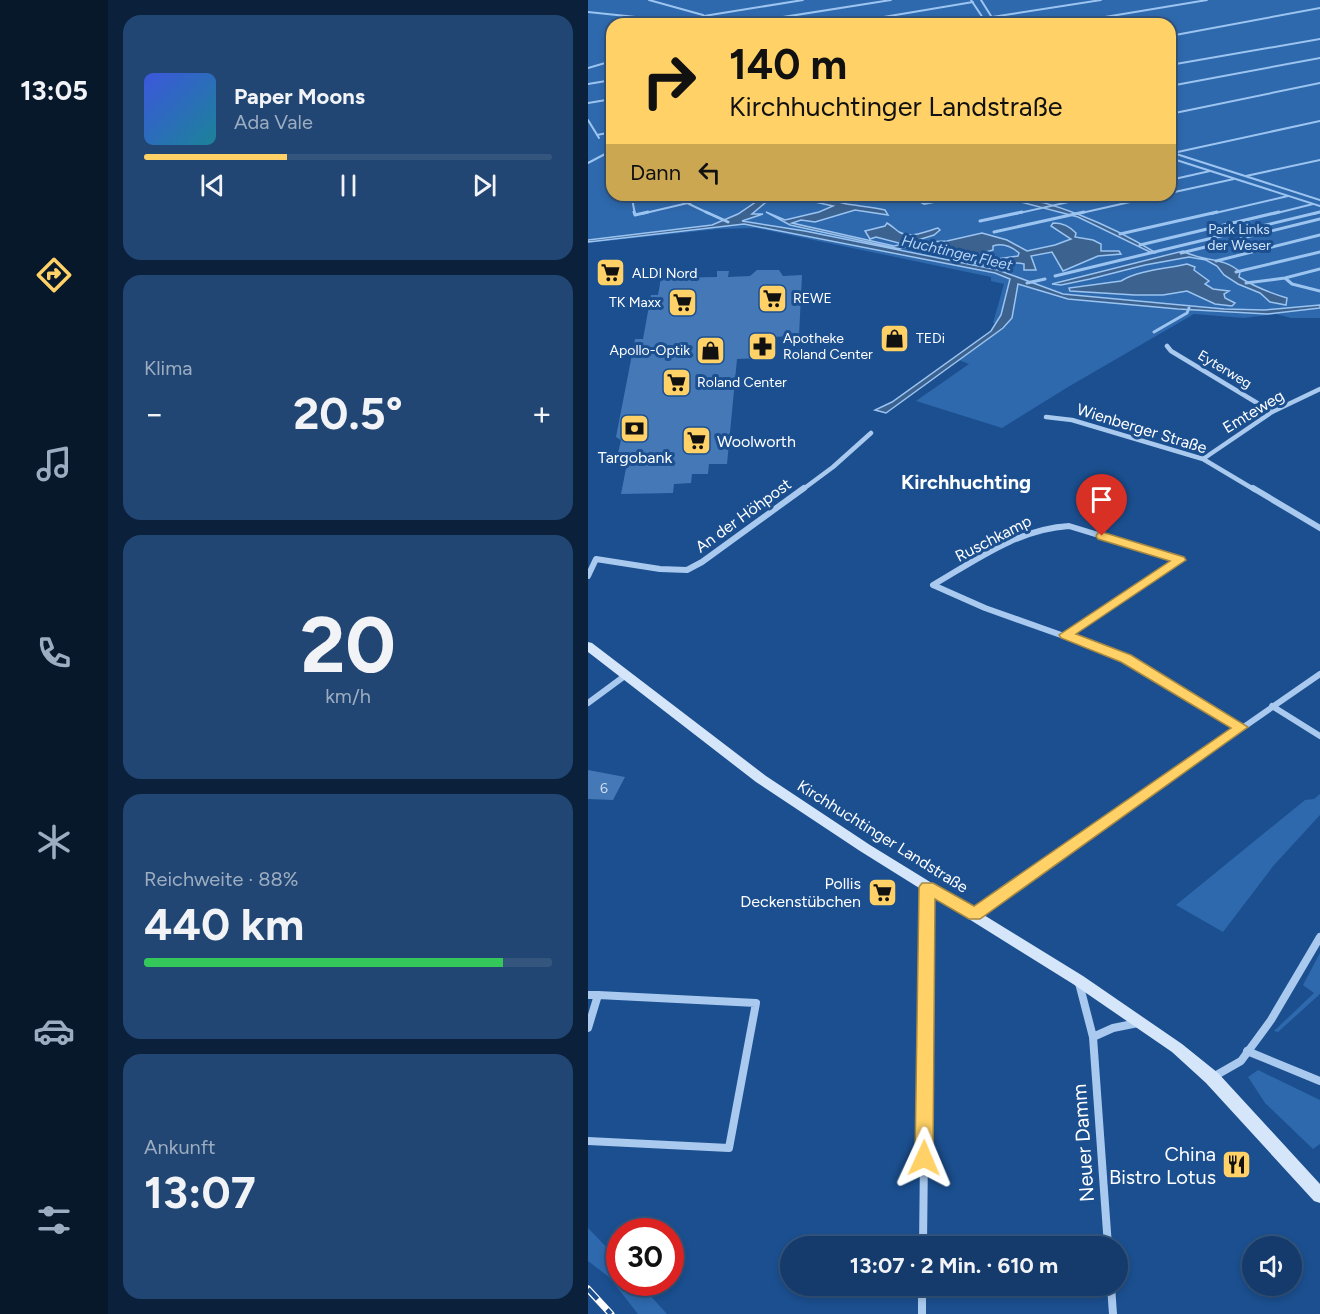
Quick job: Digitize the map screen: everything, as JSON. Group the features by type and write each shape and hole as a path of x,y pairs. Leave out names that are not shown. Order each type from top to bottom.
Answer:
{"main road":[{"name":"Kirchhuchtinger Landstraße","path":"588,646 761,779 927,887 1078,980 1177,1048 1212,1078 1320,1196"}],"street":[{"name":"Eyterweg","path":"1167,346 1171,351 1272,412"},
{"name":"Emteweg","path":"1203,459 1272,412 1320,389"},
{"name":"Wienberger Straße","path":"1046,417 1072,420 1203,459 1320,528"},
{"name":"An der Höhpost","path":"588,576 596,559 660,569 687,570 702,562 825,473 871,433"},
{"name":"Ruschkamp","path":"1052,525 1070,526 1180,560 1066,635 985,608 933,585 1017,538 1052,525"},
{"path":"1066,635 1126,658 1241,727"},
{"path":"974,914 1320,674"},
{"path":"588,703 626,675"},
{"path":"1272,706 1320,736"},
{"path":"923,1236 927,887"},
{"path":"1212,1078 1240,1061 1271,1020 1320,937"},
{"name":"Neuer Damm","path":"1078,980 1093,1037 1107,1236"},
{"path":"588,995 756,1003 729,1148 588,1140"},
{"path":"588,1028 598,995"},
{"path":"1093,1037 1113,1028 1140,1022"},
{"path":"1247,1051 1320,1081"},
{"path":"922,1296 922,1314"},
{"path":"1112,1296 1113,1314"}],"green space":[{"name":"Park Links der Weser","path":"588,0 1320,0 1320,318 1291,318 1276,314 1244,318 1194,314 1002,428 916,401 969,364 959,360 1003,328 1005,325 993,323 1004,284 991,281 991,277 756,228 719,229 588,243"},
{"path":"1320,794 1320,815 1274,865 1223,932 1176,905 1305,800 1314,799"},
{"path":"1320,953 1320,994 1278,1032 1274,1031 1314,993 1303,985"},
{"path":"1258,1070 1320,1100 1320,1144 1313,1149 1265,1103 1248,1077"},
{"path":"588,1228 606,1247 606,1275 588,1261"},
{"path":"624,1296 651,1296 667,1314 638,1314"}],"shaded area":[{"path":"757,201 767,201 752,214 763,214 742,221 805,231 998,270 1063,294 1224,309 1265,310 1320,305 1320,308 1267,314 1178,309 1068,299 1018,284 1012,318 1003,328 886,413 875,410 892,402 991,331 1001,315 1010,279 995,273 744,224 588,242 588,240 712,225 738,214"},
{"path":"810,201 834,201 885,210 888,215 855,210 815,222 801,220 792,223 894,246 899,243 876,237 870,239 865,231 885,226 887,223 899,232 909,235 938,228 940,230 934,235 918,240 924,242 947,241 982,233 1007,240 1027,251 1071,239 1051,226 1057,223 1071,228 1076,233 1075,237 1101,244 1101,251 1119,251 1121,254 1098,256 1063,271 1052,252 1031,256 1036,270 1024,270 1024,264 985,265 971,261 993,262 997,259 1018,256 1019,253 1003,245 993,246 993,250 979,254 928,245 911,245 900,249 790,225 766,212 785,220 819,212 833,206"},
{"path":"1017,201 1038,201 1078,214 1156,253 1150,252 1078,217"},
{"path":"1183,251 1233,267 1240,272 1239,277 1245,281 1287,298 1286,305 1270,302 1260,293 1238,284 1206,260 1189,257 1061,285 1052,284"},
{"path":"1187,264 1195,267 1194,270 1209,281 1205,284 1213,289 1229,291 1224,294 1225,298 1235,303 1232,306 1215,304 1187,291 1163,295 1135,295 1070,291 1069,288 1121,281 1144,272"}],"building":[{"name":"Roland Center","path":"757,270 779,270 783,276 802,275 799,336 769,337 767,358 737,359 727,464 709,464 708,474 692,474 691,483 674,484 673,493 621,494 628,458 617,458 621,440 616,437 635,339 643,339 651,295 658,295 661,278 717,277 717,271 729,271 728,277 750,276"},
{"path":"588,770 625,777 613,800 588,799"}],"waterway":[{"path":"649,0 703,15"},
{"path":"701,18 803,0"},
{"path":"777,18 891,0"},
{"path":"981,0 992,18"},
{"path":"992,17 1101,0"},
{"path":"1099,18 1207,0"},
{"path":"878,18 972,2"},
{"path":"972,2 983,18"},
{"path":"1176,35 1320,8"},
{"path":"588,12 645,18"},
{"path":"1176,64 1320,39"},
{"path":"1176,85 1320,58"},
{"path":"588,68 606,63"},
{"path":"588,84 606,81"},
{"path":"1176,113 1320,83"},
{"path":"588,103 606,100"},
{"path":"588,120 597,135"},
{"path":"1176,152 1320,121"},
{"path":"597,135 606,133"},
{"path":"588,163 606,154"},
{"path":"1176,154 1320,200"},
{"path":"1176,160 1320,206"},
{"path":"1246,176 1320,160"},
{"path":"1176,179 1210,171"},
{"path":"1176,192 1234,179"},
{"path":"1211,214 1288,196"},
{"path":"634,201 635,214"},
{"path":"687,203 696,201"},
{"path":"919,201 924,204 939,201"},
{"path":"1015,214 1073,201"},
{"path":"1077,214 1134,201"},
{"path":"641,214 687,203"},
{"path":"687,203 710,214"},
{"path":"1273,214 1313,204"},
{"path":"634,212 635,215 648,212"},
{"path":"706,212 728,222"},
{"path":"980,221 1022,212"},
{"path":"994,232 1084,212"},
{"path":"1120,234 1217,212"},
{"path":"1140,245 1279,212"},
{"path":"1055,276 1320,212 1314,214"},
{"path":"1181,253 1320,219"},
{"path":"1216,261 1320,235"},
{"path":"1236,272 1320,252"},
{"path":"1285,278 1320,269"},
{"path":"1246,283 1285,278"},
{"path":"1285,278 1292,284 1320,291"},
{"path":"1027,283 1045,279"},
{"path":"1154,332 1187,313 1189,308"}],"railway":[{"path":"588,1289 611,1314"}],"place":[{"name":"ALDI Nord","path":"611,273"},
{"name":"REWE","path":"772,298"},
{"name":"TK Maxx","path":"682,302"},
{"name":"TEDi","path":"895,338"},
{"name":"Apotheke Roland Center","path":"762,346"},
{"name":"Apollo-Optik","path":"711,350"},
{"name":"Roland Center","path":"676,382"},
{"name":"Targobank","path":"635,429"},
{"name":"Woolworth","path":"696,441"},
{"name":"Pollis Deckenstübchen","path":"882,892"},
{"name":"China Bistro Lotus","path":"1237,1165"}],"district":[{"name":"Kirchhuchting","path":"966,482"}],"route":[{"path":"924,1158 927,887 974,914 1241,727 1126,658 1066,635 1180,560 1102,536"}],"water label":[{"name":"Huchtinger Fleet","path":"957,253"}]}
